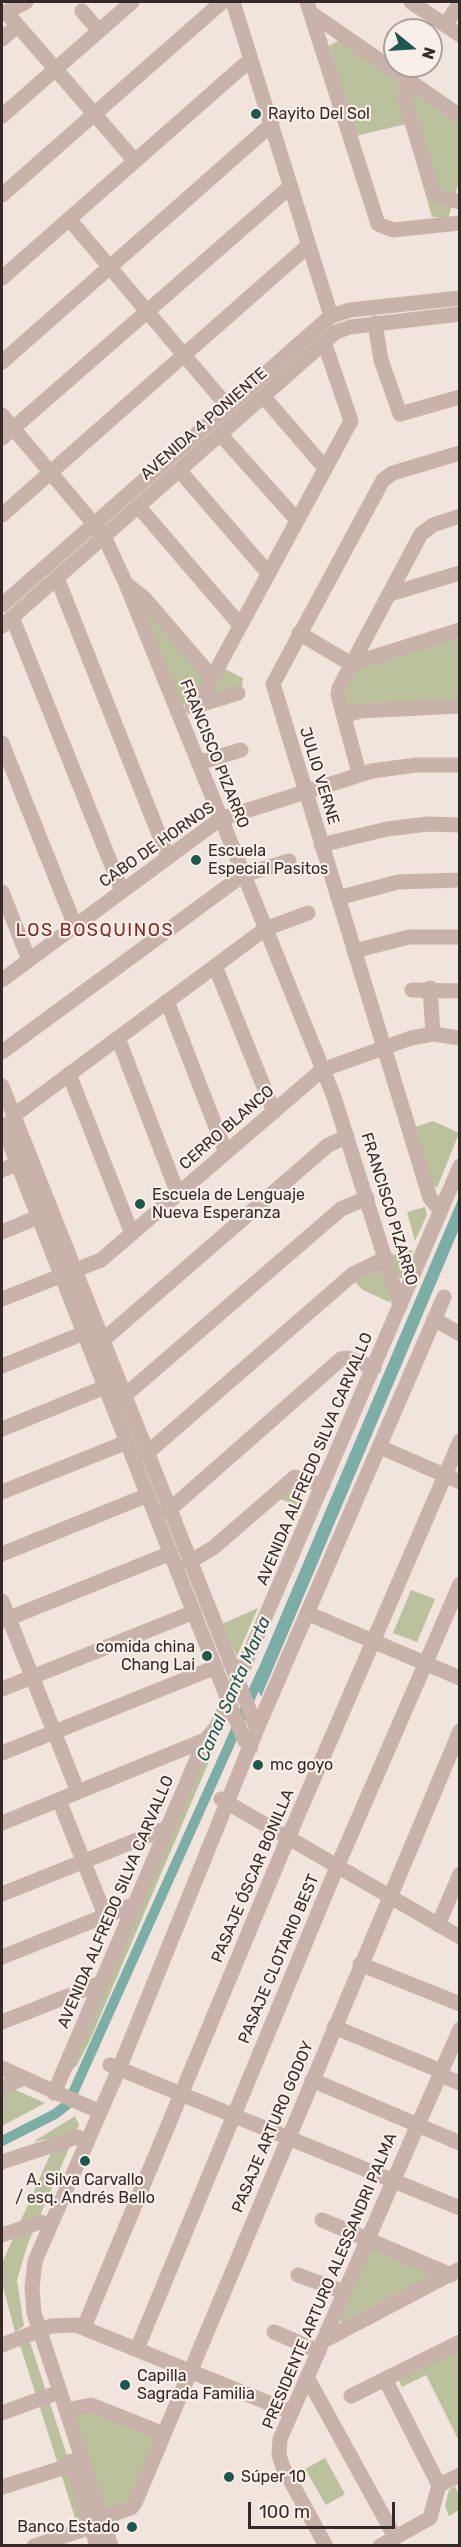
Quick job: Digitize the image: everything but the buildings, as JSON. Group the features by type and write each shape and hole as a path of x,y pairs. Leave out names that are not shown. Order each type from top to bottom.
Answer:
{"street":[{"path":"27,2 4,13 135,161"},
{"path":"2,116 132,2"},
{"path":"2,195 222,2"},
{"path":"234,2 331,316"},
{"path":"411,2 459,35"},
{"path":"445,25 459,3"},
{"path":"309,7 340,33 459,116"},
{"path":"309,7 376,221 384,229 456,223 459,203 440,197 433,192 405,99 405,91 410,82"},
{"path":"82,11 99,31"},
{"path":"2,39 17,26"},
{"path":"321,46 330,37 340,33"},
{"path":"2,278 252,59"},
{"path":"2,362 272,124"},
{"path":"6,433 291,186"},
{"path":"69,219 228,407"},
{"path":"2,515 309,244"},
{"name":"AVENIDA 4 PONIENTE","path":"3,598 94,524 331,316 341,312 459,298"},
{"name":"AVENIDA 4 PONIENTE","path":"7,622 324,342 342,329 459,314"},
{"path":"375,323 381,360 400,414 459,397"},
{"path":"197,706 351,421 324,342"},
{"path":"263,396 325,468"},
{"name":"FRANCISCO PIZARRO","path":"2,415 6,433 50,473 104,536 126,584 322,1070 347,1136 400,1306"},
{"path":"220,434 297,520"},
{"name":"JULIO VERNE","path":"440,1210 430,1198 274,688 276,676 386,477 459,453"},
{"path":"179,470 268,573"},
{"path":"138,506 240,625"},
{"path":"359,774 338,696 351,664 426,528 459,516"},
{"path":"390,594 459,573"},
{"path":"57,578 168,857"},
{"path":"126,584 144,598 212,677"},
{"path":"7,622 122,891"},
{"path":"299,633 351,664 459,630"},
{"path":"177,712 238,693"},
{"path":"344,716 360,711 459,706"},
{"path":"2,743 75,926"},
{"path":"198,763 241,750"},
{"name":"CABO DE HORNOS","path":"2,980 220,819 359,774 416,765 459,765"},
{"path":"321,845 398,827 459,825"},
{"path":"2,1053 243,875 289,861"},
{"path":"338,898 398,882 459,880"},
{"path":"2,892 29,960"},
{"path":"7,1120 265,929 308,913"},
{"path":"354,951 409,937 459,937"},
{"path":"215,966 274,1112"},
{"path":"430,988 433,1034"},
{"path":"412,990 430,988 459,991"},
{"path":"167,1002 226,1153"},
{"name":"CERRO BLANCO","path":"2,1299 101,1260 322,1070 383,1048 433,1034 459,1038"},
{"path":"118,1038 178,1194"},
{"path":"69,1074 132,1234"},
{"path":"2,1086 17,1164 38,1217 102,1341 168,1511 240,1686 250,1733"},
{"path":"7,1120 68,1274 84,1333 231,1706 250,1733"},
{"path":"102,1341 327,1146 347,1136"},
{"path":"2,1170 17,1164"},
{"name":"AVENIDA ALFREDO SILVA CARVALLO","path":"58,2094 102,1983 205,1740 231,1706 240,1686 459,1166"},
{"path":"123,1396 341,1209 367,1198"},
{"path":"2,1232 38,1217"},
{"path":"146,1454 353,1274 386,1258"},
{"path":"97,2546 99,2523 66,2410 23,2303 24,2272 41,2222 78,2137 114,2067 250,1733 309,1614 444,1297"},
{"path":"434,1319 459,1334"},
{"path":"2,1366 84,1333"},
{"path":"168,1511 341,1359 348,1358 374,1368"},
{"path":"2,1430 105,1387"},
{"name":"PASAJE ÓSCAR BONILLA","path":"84,2327 288,1838 459,1441"},
{"path":"2,1492 127,1442"},
{"path":"380,1447 459,1482"},
{"path":"189,1562 208,1552 295,1477 323,1485"},
{"path":"2,1554 148,1495"},
{"path":"5,1619 171,1553"},
{"name":"PASAJE CLOTARIO BEST","path":"137,2349 337,1867 459,1584"},
{"path":"2,1601 5,1619 32,1677 78,1792"},
{"path":"2,1689 194,1612"},
{"path":"309,1614 459,1678"},
{"path":"2,1753 216,1667"},
{"name":"PASAJE ARTURO GODOY","path":"34,2546 99,2523 133,2506 459,1731"},
{"path":"2,1823 205,1740"},
{"path":"59,1800 105,1916"},
{"path":"224,1801 459,1937"},
{"path":"2,1894 167,1828"},
{"path":"438,1925 459,1875"},
{"path":"2,1957 135,1904"},
{"path":"360,1964 459,2004"},
{"path":"2,2022 102,1983"},
{"path":"334,2027 459,2083"},
{"name":"PRESIDENTE ARTURO ALESSANDRI PALMA","path":"326,2546 281,2462 280,2439 459,2030"},
{"path":"114,2067 459,2208"},
{"path":"2,2068 22,2079 91,2108"},
{"path":"2,2087 22,2079"},
{"path":"312,2080 459,2143"},
{"path":"91,2108 36,2261 32,2297 35,2332 72,2464 111,2546"},
{"path":"2,2162 78,2137"},
{"path":"322,2220 455,2272"},
{"path":"2,2235 41,2222"},
{"path":"274,2332 320,2346 455,2272"},
{"path":"298,2275 344,2292"},
{"path":"2,2345 60,2324 84,2327 291,2412"},
{"path":"351,2396 459,2342"},
{"path":"307,2377 395,2537"},
{"path":"380,2546 430,2518 439,2485 385,2379"},
{"path":"2,2413 51,2394"},
{"path":"66,2410 91,2405 164,2434"},
{"path":"2,2487 72,2464"},
{"path":"439,2485 459,2475"}],"green space":[{"path":"339,40 383,71 383,78 393,78 459,124 459,181 448,218 432,217 406,124 356,136 329,46"},
{"path":"139,597 208,678 196,699 181,706"},
{"path":"459,638 459,702 345,711 341,694 352,668"},
{"path":"221,667 243,678 242,687 207,697"},
{"path":"433,1121 459,1133 437,1188 432,1184 412,1128"},
{"path":"425,1207 427,1215 415,1241 407,1212"},
{"path":"413,1250 402,1278 396,1278 391,1255"},
{"path":"382,1266 393,1295 389,1302 363,1290 354,1281"},
{"path":"310,1477 298,1506 266,1493"},
{"path":"411,1590 435,1599 417,1642 393,1633"},
{"path":"258,1608 237,1656 222,1624"},
{"path":"219,1738 90,2040 77,2065 61,2081 209,1747"},
{"path":"9,2087 45,2103 2,2126 2,2090"},
{"path":"75,2116 79,2125 27,2246 17,2280 24,2326 15,2332 2,2283 2,2263 58,2137 33,2142"},
{"path":"373,2245 440,2273 343,2325 340,2319"},
{"path":"29,2339 88,2520 77,2524 19,2342"},
{"path":"459,2348 459,2441 426,2375 402,2387 398,2379"},
{"path":"89,2407 160,2434 132,2500 106,2511 73,2411"},
{"path":"325,2458 345,2494 326,2505 305,2469"},
{"path":"455,2486 459,2496 459,2510 449,2516 445,2506 449,2490"}],"water":[{"path":"459,1197 459,1229 261,1697 254,1679"}],"waterway":[{"name":"Canal Santa Marta","path":"2,2141 55,2114 68,2104 261,1674"}],"place":[{"name":"Rayito Del Sol","path":"256,114"},
{"name":"Escuela Especial Pasitos","path":"196,860"},
{"name":"Escuela de Lenguaje Nueva Esperanza","path":"140,1204"},
{"name":"comida china Chang Lai","path":"207,1656"},
{"name":"mc goyo","path":"258,1765"},
{"name":"A. Silva Carvallo / esq. Andrés Bello","path":"85,2161"},
{"name":"Capilla Sagrada Familia","path":"125,2385"},
{"name":"Súper 10","path":"229,2477"},
{"name":"Banco Estado","path":"132,2527"}],"district":[{"name":"LOS BOSQUINOS","path":"95,931"}]}
